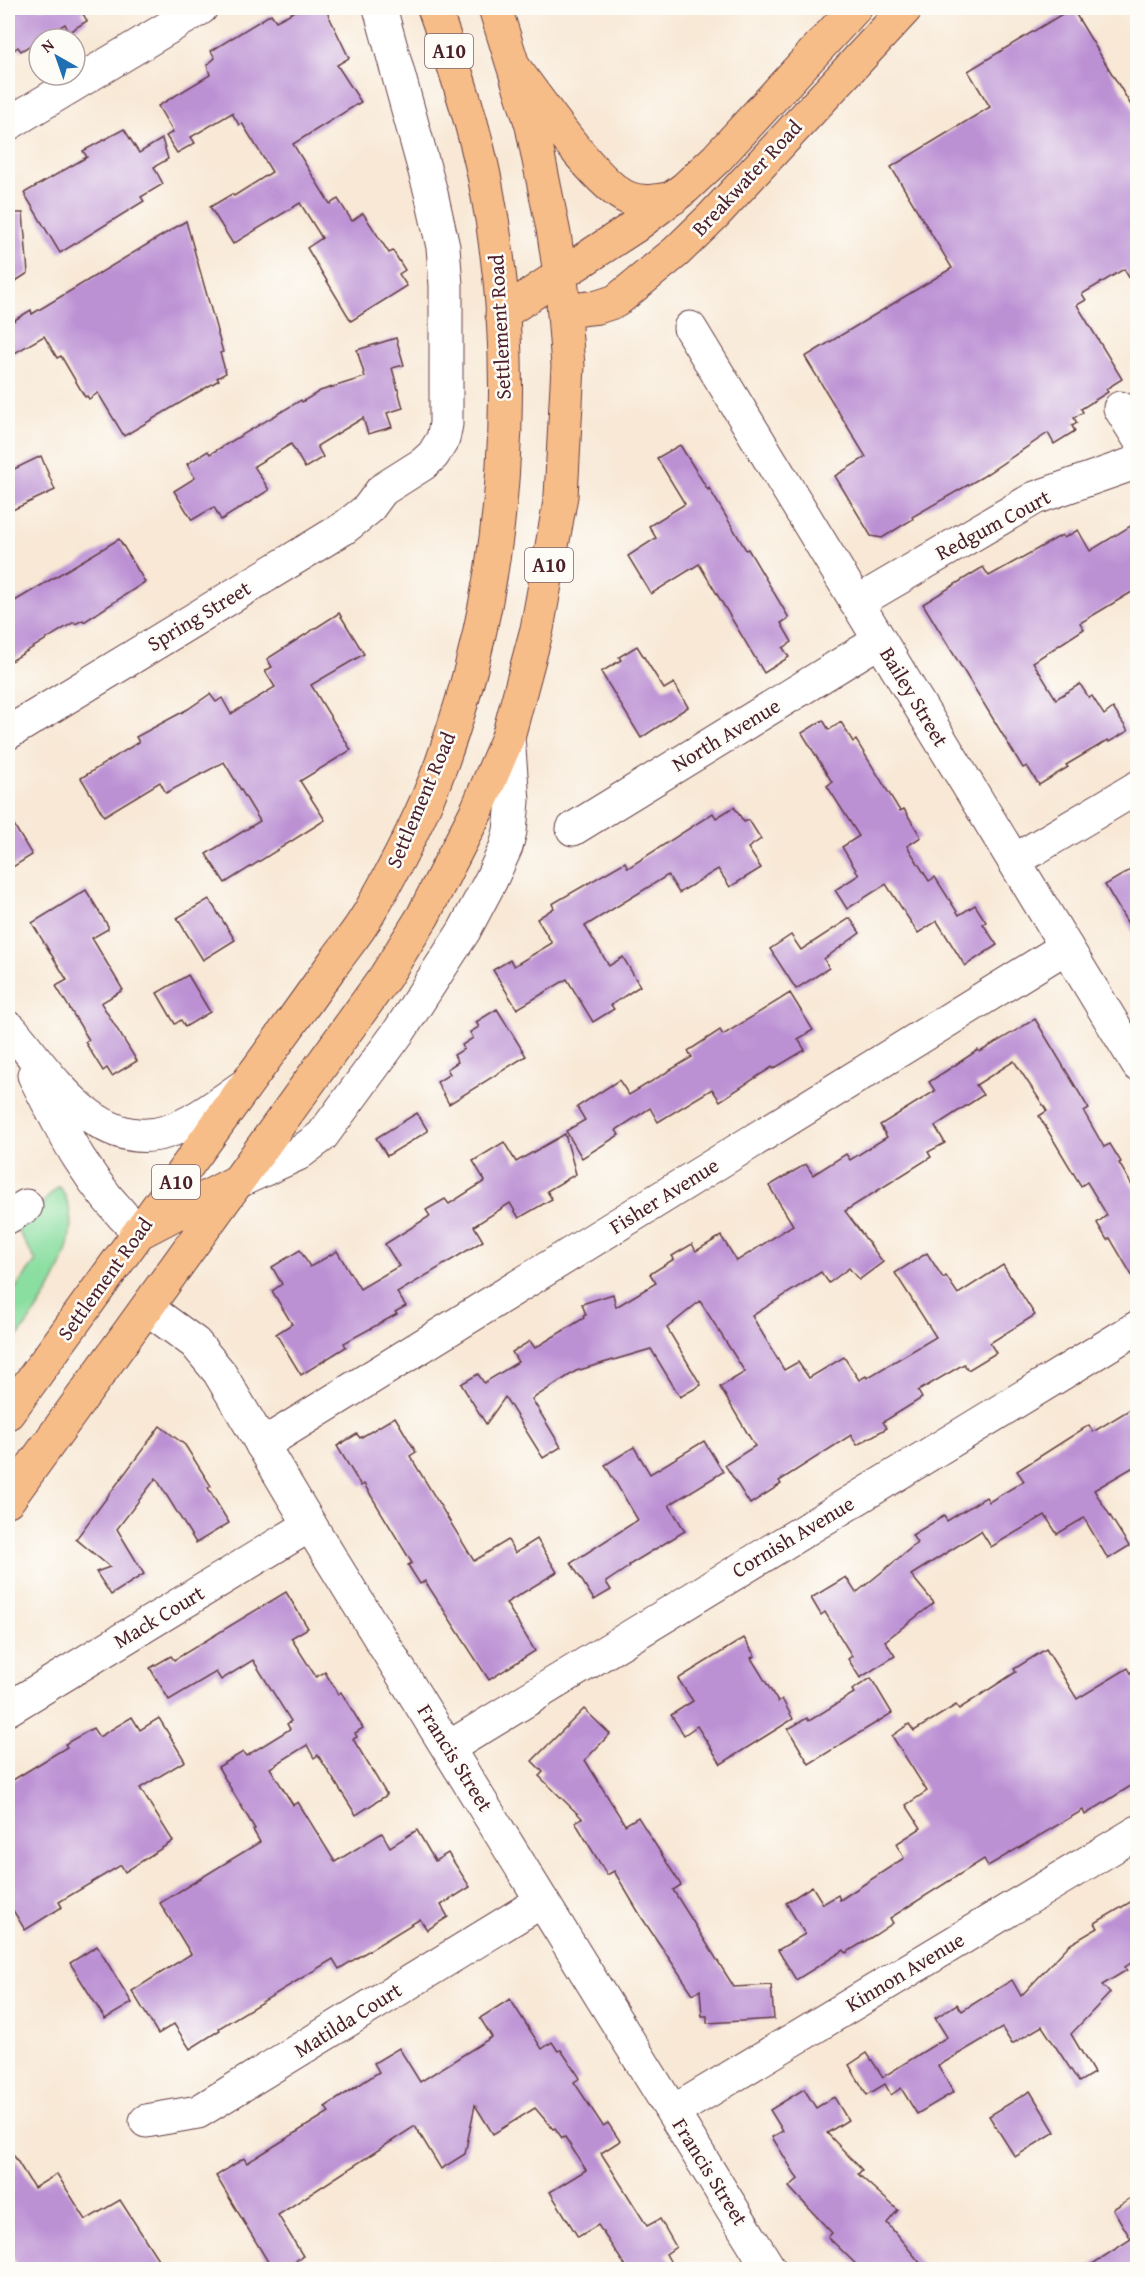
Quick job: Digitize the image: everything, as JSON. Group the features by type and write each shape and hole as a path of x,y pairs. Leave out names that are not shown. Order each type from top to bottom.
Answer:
{"main road":[{"name":"Settlement Road","path":"8,1413 368,916 419,814 452,733 477,637 499,511 504,424 502,314 493,228 482,169 466,104 434,8"},
{"name":"A10","path":"8,1500 385,977 423,916 477,810 508,737 537,629 561,496 568,387 560,275 542,172 516,70 495,8"},
{"name":"Breakwater Road","path":"502,314 564,311 598,307 616,301 676,252 713,216 906,8"},
{"name":"Breakwater Road","path":"502,314 634,227 673,198 716,159 850,13"},
{"path":"850,13 871,45"},
{"path":"516,70 587,162 615,190 634,200 650,201 673,198"},
{"path":"139,1232 238,1181"},
{"name":"Francis Street","path":"105,1279 147,1308"}],"street":[{"path":"8,124 201,8"},
{"name":"Spring Street","path":"8,733 344,528 361,516 382,490 428,459 443,439 446,424 445,267 437,217 380,8"},
{"name":"Bailey Street","path":"690,328 1137,1065"},
{"path":"1120,408 1137,437"},
{"name":"Redgum Court","path":"856,603 1035,498 1137,462"},
{"name":"North Avenue","path":"573,829 879,641"},
{"path":"238,1181 298,1154 322,1136 400,1030 464,931 491,880 506,847 510,831 513,801 508,737"},
{"path":"1014,861 1137,787"},
{"name":"Fisher Avenue","path":"262,1445 1066,947"},
{"path":"9,1027 84,1114 102,1125 127,1134 154,1135 171,1131 191,1121 246,1085"},
{"path":"9,1027 72,1150 108,1201 139,1232"},
{"name":"Francis Street","path":"147,1308 189,1338 210,1360 770,2270"},
{"name":"Cornish Avenue","path":"448,1748 1137,1327"},
{"name":"Mack Court","path":"8,1710 310,1525"},
{"name":"Kinnon Avenue","path":"673,2112 1137,1832"},
{"name":"Matilda Court","path":"146,2121 198,2112 542,1900"}],"green space":[{"path":"59,1186 68,1206 71,1227 67,1249 59,1272 47,1294 8,1349 8,1298 36,1261 17,1229"}],"building":[{"path":"8,8 90,8 82,12 87,21 77,27 66,27 65,24 60,27 27,27 27,47 21,51 18,47 8,54"},
{"path":"301,8 325,8 349,58 337,65 361,102 293,144 330,204 338,199 352,221 363,213 389,253 393,251 405,270 399,274 407,286 351,321 307,248 322,238 300,203 233,244 210,207 232,194 234,196 272,172 242,123 239,125 232,113 191,137 195,143 177,153 166,136 173,132 158,106 210,75 207,65 215,58 211,51 271,14 276,21"},
{"path":"1072,8 1137,115 1137,291 1124,269 1082,294 1086,300 1077,305 1122,379 1106,389 1108,392 1081,409 1083,412 1074,418 1077,423 1072,426 1075,431 1054,444 1048,433 982,477 912,517 913,519 882,538 871,536 835,476 866,457 805,357 952,268 891,167 990,107 968,71"},
{"path":"124,129 139,153 162,139 168,159 154,167 163,184 141,197 144,201 60,253 24,193 87,157 83,151"},
{"path":"8,213 23,213 28,273 8,286"},
{"path":"186,221 223,352 220,353 226,373 217,378 219,380 124,436 98,393 89,399 85,397 61,356 57,358 44,336 8,357 8,324 31,310 32,314"},
{"path":"396,338 404,365 392,368 403,408 387,413 392,427 368,434 363,418 317,446 323,457 305,468 291,444 254,466 269,490 221,520 214,507 192,520 174,491 195,478 187,464 208,451 210,454 301,400 302,402 320,391 365,377 357,350"},
{"path":"680,445 746,550 748,549 789,618 781,623 792,642 783,648 789,657 764,673 699,564 651,594 628,556 656,538 649,526 685,504 657,458"},
{"path":"41,456 55,490 8,512 8,472"},
{"path":"1137,522 1137,589 1080,623 1084,629 1033,662 1056,699 1080,684 1089,698 1092,696 1104,715 1113,708 1128,731 1066,765 1068,767 1039,785 1027,766 1023,768 923,604 983,567 989,576 1062,535 1064,538 1078,530 1090,551"},
{"path":"119,539 145,582 84,622 83,620 75,624 74,622 8,663 8,605"},
{"path":"339,613 364,654 311,685 351,750 300,781 325,820 225,883 206,854 260,821 224,762 166,793 160,782 104,816 81,778 139,742 136,737 188,709 210,694 216,702 222,698 231,714 275,687 265,671 272,667 267,659"},
{"path":"637,646 664,689 674,683 688,707 641,738 601,672 621,660 619,657"},
{"path":"823,720 829,730 841,722 853,742 856,740 900,811 904,809 921,837 907,846 929,881 935,877 959,915 975,905 986,922 983,924 997,945 965,966 937,921 918,933 886,884 847,909 835,890 859,875 842,847 859,836 827,786 832,782 802,733"},
{"path":"734,807 744,822 749,820 761,839 748,848 761,868 730,887 718,869 679,893 668,875 585,926 609,966 623,957 640,986 611,1005 614,1009 593,1022 567,979 517,1009 493,970 510,960 514,966 552,943 537,919 554,908 552,904 625,862 628,868 713,813 716,818"},
{"path":"8,815 32,855 8,870"},
{"path":"1137,866 1137,939 1105,885"},
{"path":"86,890 108,926 108,929 92,938 123,990 101,1003 137,1061 112,1076 107,1068 103,1071 85,1042 89,1040 56,986 67,980 32,923"},
{"path":"209,899 235,940 203,960 177,918"},
{"path":"850,918 860,933 824,959 829,968 796,989 770,949 791,935 801,950"},
{"path":"188,975 210,1012 185,1027 181,1020 175,1024 157,993"},
{"path":"790,993 813,1030 798,1039 805,1050 773,1069 772,1067 720,1101 712,1089 658,1122 650,1108 616,1130 619,1135 582,1158 566,1131 585,1120 577,1107 619,1080 629,1095 692,1057 688,1051 720,1030 723,1035"},
{"path":"497,1009 526,1056 449,1104 437,1082 450,1074 447,1069 458,1062 454,1055 464,1049 462,1045 473,1038 470,1032 479,1027 476,1022"},
{"path":"1035,1019 1089,1109 1084,1112 1104,1147 1110,1144 1137,1194 1137,1284 1110,1238 1107,1240 1097,1223 1107,1215 1087,1182 1081,1186 1039,1116 1047,1111 1014,1061 976,1085 983,1095 935,1126 945,1143 928,1152 931,1157 845,1211 883,1262 859,1280 849,1268 829,1283 821,1272 752,1316 784,1370 798,1362 809,1378 844,1357 859,1380 866,1376 867,1378 936,1337 895,1273 927,1253 943,1278 946,1276 958,1294 1003,1265 1035,1315 990,1343 996,1353 968,1370 964,1364 918,1391 922,1398 883,1422 887,1428 857,1445 851,1435 779,1481 781,1484 750,1504 725,1465 755,1446 720,1387 745,1372 700,1301 667,1328 701,1385 680,1397 651,1349 576,1371 532,1399 561,1447 543,1458 505,1397 486,1424 461,1384 478,1374 484,1383 518,1362 512,1352 530,1341 535,1348 584,1318 583,1316 586,1315 582,1304 613,1294 616,1307 656,1283 650,1274 674,1259 672,1256 692,1244 696,1251 721,1236 737,1261 793,1225 769,1186 806,1164 813,1175 846,1154 850,1160 887,1137 880,1125 935,1091 929,1082 978,1050 980,1052"},
{"path":"417,1113 428,1131 387,1156 376,1138"},
{"path":"565,1134 576,1174 547,1191 552,1199 519,1218 510,1203 474,1226 483,1241 397,1293 406,1306 395,1312 397,1314 344,1343 346,1347 301,1375 276,1334 292,1324 272,1291 282,1284 272,1267 300,1250 310,1267 337,1251 360,1289 399,1266 385,1244 430,1216 426,1210 445,1199 449,1204 485,1181 473,1161 504,1142 516,1162"},
{"path":"1137,1405 1137,1465 1094,1490 1129,1546 1108,1559 1084,1518 1057,1534 1045,1515 991,1547 981,1531 911,1575 934,1603 885,1641 895,1656 860,1678 848,1659 852,1656 825,1612 821,1615 811,1598 846,1577 856,1593 917,1543 912,1535 944,1516 947,1521 986,1497 989,1502 1024,1481 1017,1471 1089,1425 1093,1432"},
{"path":"395,1417 416,1452 410,1456 474,1561 508,1540 515,1553 537,1539 557,1572 506,1603 535,1651 489,1680 425,1581 420,1584 408,1565 412,1563 364,1484 361,1486 337,1446 357,1434 360,1438"},
{"path":"160,1426 185,1445 211,1486 208,1488 229,1523 196,1543 156,1478 117,1529 144,1574 111,1595 96,1572 110,1567 76,1539"},
{"path":"704,1441 723,1472 669,1505 685,1531 629,1565 606,1582 611,1590 594,1600 571,1563 638,1520 605,1465 634,1447 650,1474"},
{"path":"286,1592 308,1628 291,1638 316,1677 325,1672 338,1694 341,1692 363,1728 355,1733 357,1737 353,1739 387,1795 356,1815 318,1755 314,1758 307,1745 270,1768 293,1805 298,1802 335,1862 382,1833 390,1847 417,1830 435,1861 448,1853 470,1887 441,1905 448,1917 427,1930 420,1919 339,1969 333,1959 219,2028 220,2030 190,2049 174,2024 158,2034 132,1991 191,1954 160,1903 260,1842 253,1830 255,1829 218,1767 243,1752 246,1756 290,1729 287,1724 291,1721 253,1660 221,1680 216,1672 169,1700 150,1668 171,1656 174,1660"},
{"path":"744,1638 755,1656 751,1658 778,1702 782,1699 793,1719 721,1764 697,1726 684,1735 671,1715 693,1701 678,1679"},
{"path":"1046,1649 1077,1699 1128,1668 1137,1684 1137,1782 1085,1815 1083,1810 988,1866 984,1859 890,1918 893,1923 875,1935 846,1953 844,1950 796,1980 778,1950 805,1934 786,1903 812,1886 823,1904 838,1895 840,1900 904,1858 896,1844 921,1828 906,1805 927,1791 892,1736 909,1724 914,1731 956,1705 959,1709 1016,1672 1014,1669"},
{"path":"871,1678 892,1713 809,1764 788,1729 807,1718 809,1721 854,1693 852,1690"},
{"path":"584,1709 610,1734 585,1760 625,1825 638,1817 681,1885 673,1890 734,1987 771,1985 774,2019 707,2023 707,2016 702,2016 700,1990 693,1994 642,1918 614,1871 607,1875 575,1822 582,1818 539,1776 543,1772 532,1761"},
{"path":"132,1717 140,1730 159,1718 185,1761 140,1788 173,1841 125,1872 121,1865 59,1902 62,1907 25,1930 8,1902 8,1783 67,1747 65,1744 93,1728 99,1737"},
{"path":"1137,1898 1137,1959 1125,1967 1127,1970 1102,1985 1110,1993 1071,2034 1094,2073 1079,2082 1042,2026 1012,2044 1002,2028 938,2066 954,2092 917,2114 901,2088 891,2095 885,2084 867,2095 849,2065 867,2053 883,2077 947,2037 935,2018 957,2004 962,2011 1012,1980 1021,1996 1069,1945 1098,1928 1095,1923"},
{"path":"97,1946 132,2003 105,2019 70,1963"},
{"path":"510,1999 542,2049 552,2042 558,2051 561,2050 580,2078 574,2082 603,2126 608,2123 620,2141 601,2153 647,2226 660,2219 676,2247 666,2254 675,2270 628,2270 598,2225 578,2237 550,2192 586,2170 565,2137 562,2138 535,2108 493,2134 475,2105 465,2154 441,2169 415,2126 278,2215 303,2256 281,2270 273,2270 216,2176 244,2158 247,2163 329,2112 325,2107 379,2072 374,2063 399,2048 420,2082 492,2037 480,2018"},
{"path":"804,2089 816,2108 834,2097 848,2120 827,2133 862,2170 858,2174 898,2210 887,2223 926,2270 862,2270 828,2237 832,2233 789,2187 798,2179 772,2137 783,2131 770,2110"},
{"path":"1030,2091 1055,2132 1015,2157 989,2116"},
{"path":"8,2146 34,2188 57,2174 86,2220 120,2200 165,2270 20,2270 8,2249"},
{"path":"1137,2194 1137,2270 1083,2270 1131,2239 1113,2209"}]}
